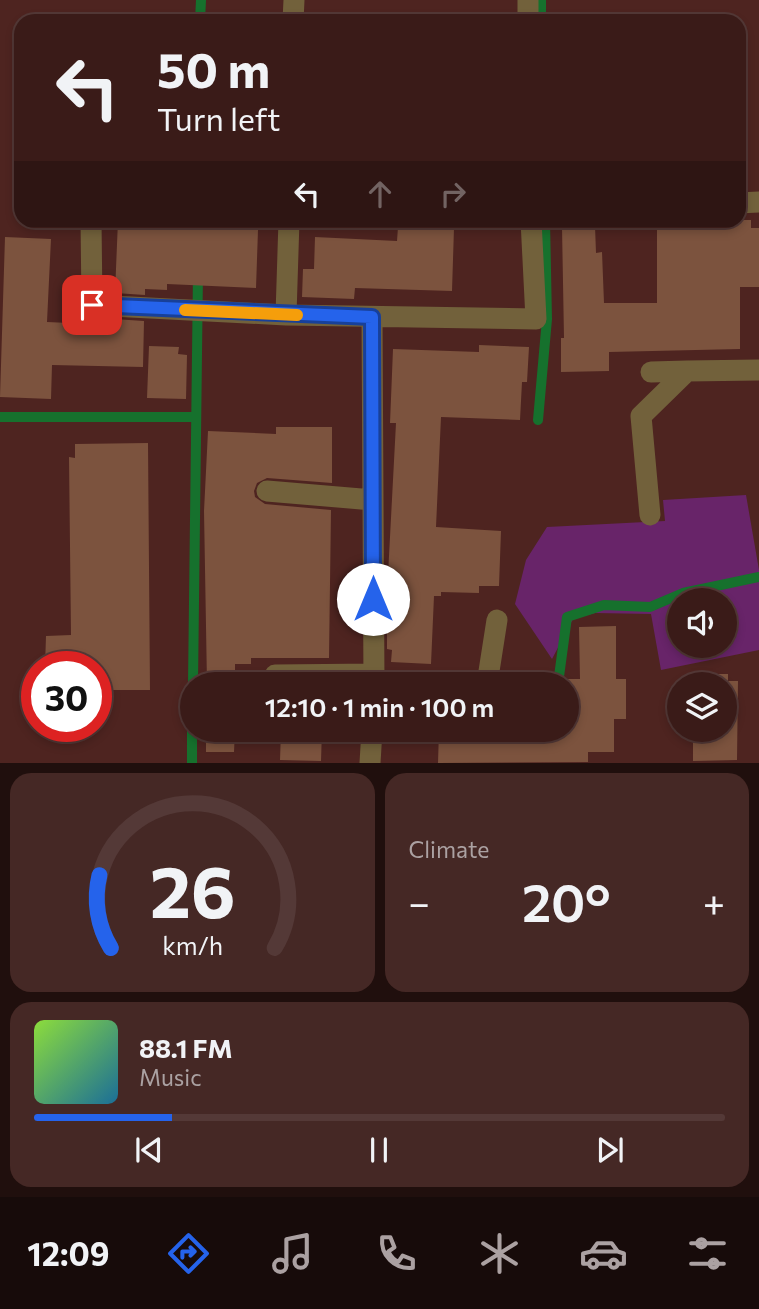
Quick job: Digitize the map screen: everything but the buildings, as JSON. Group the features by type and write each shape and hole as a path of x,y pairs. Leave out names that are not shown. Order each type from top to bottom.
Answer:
{"street":[{"path":"91,228 92,305 286,315 536,319 531,228"},
{"path":"286,315 289,228"},
{"path":"372,317 374,672"},
{"path":"651,372 759,370"},
{"path":"650,515 641,416 687,372"},
{"path":"267,491 373,500"},
{"path":"489,672 496,620"},
{"path":"370,763 371,742"}],"shaded area":[{"path":"746,495 759,570 759,650 737,654 737,588 667,588 667,658 720,658 661,670 651,614 595,613 573,619 552,659 515,604 526,560 547,527 665,521 663,500"}],"waterway":[{"path":"200,14 201,0"},
{"path":"541,0 541,14"},
{"path":"198,228 198,242"},
{"path":"538,420 547,319 545,228"},
{"path":"193,672 198,272"},
{"path":"0,417 196,417"},
{"path":"560,672 567,617 604,605 650,607 683,593 759,577"},
{"path":"192,742 192,763"}],"slow traffic":[{"path":"185,310 297,315"}],"route":[{"path":"92,305 372,317 373,599"}]}
